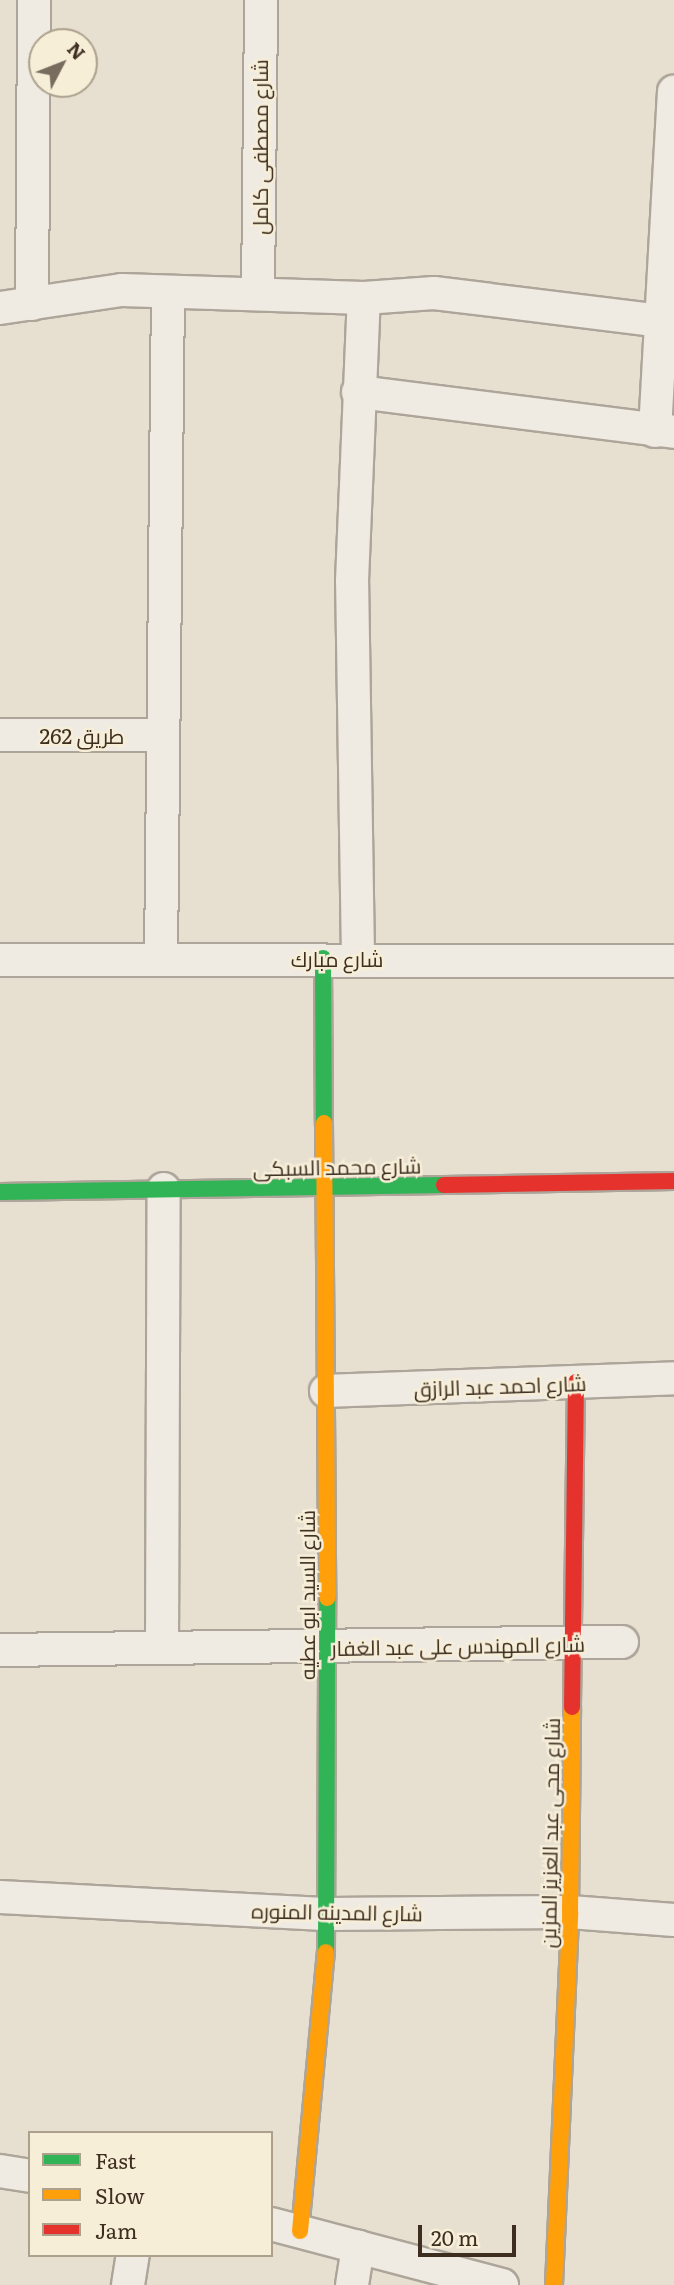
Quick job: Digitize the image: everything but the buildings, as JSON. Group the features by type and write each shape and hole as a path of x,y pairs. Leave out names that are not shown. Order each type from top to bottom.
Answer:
{"street":[{"path":"32,304 34,0"},
{"name":"شارع مصطفى كامل","path":"258,294 261,0"},
{"path":"358,391 664,432 662,321 674,92"},
{"path":"0,308 122,290 364,298 435,293 662,321"},
{"path":"161,959 168,292"},
{"path":"358,958 351,769 358,391 364,298"},
{"name":"طريق 262","path":"0,735 163,735"},
{"name":"شارع السيد ابو عطيه","path":"286,2228 329,1914 323,958"},
{"name":"شارع مبارك","path":"0,960 358,958 674,961"},
{"name":"شارع محمد السبكى","path":"0,1192 674,1181"},
{"path":"162,1648 164,1189"},
{"name":"شارع احمد عبد الرازق","path":"326,1391 674,1378"},
{"name":"شارع محى عبد العزيز المزين","path":"554,2285 570,1912 576,1382"},
{"name":"شارع المهندس على عبد الغفار","path":"0,1650 622,1642"},
{"name":"شارع المدينه المنوره","path":"0,1898 329,1914 570,1912 674,1920"},
{"path":"0,2171 28,2176"},
{"path":"286,2228 502,2285"},
{"path":"352,2285 358,2246"},
{"path":"128,2285 133,2257"}],"traffic: fast":[{"path":"323,958 324,1123"},
{"path":"0,1192 444,1185"},
{"path":"326,1952 327,1598"}],"traffic: slow":[{"path":"324,1123 327,1598"},
{"path":"554,2285 570,1912 572,1707"},
{"path":"300,2231 326,1952"}],"traffic: jam":[{"path":"444,1185 674,1181"},
{"path":"572,1707 576,1382"}]}
